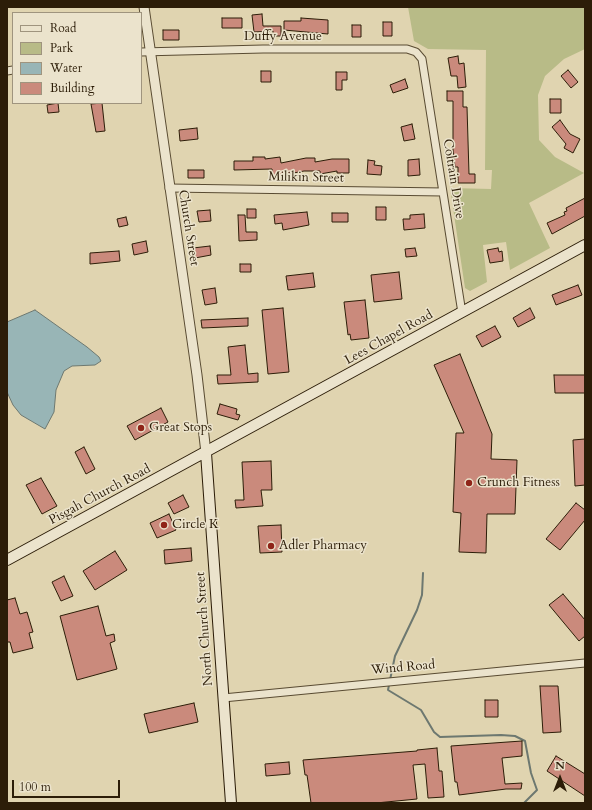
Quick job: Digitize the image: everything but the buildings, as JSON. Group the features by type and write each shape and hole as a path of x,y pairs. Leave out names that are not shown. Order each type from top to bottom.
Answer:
{"main road":[{"name":"Lees Chapel Road","path":"206,453 585,245"},
{"name":"Pisgah Church Road","path":"7,560 206,453"},
{"name":"North Church Street","path":"206,453 231,803"}],"street":[{"name":"Church Street","path":"144,7 145,51 169,188 197,375 206,453"},
{"name":"Duffy Avenue","path":"145,51 407,49 416,52"},
{"name":"Coltrain Drive","path":"416,52 422,59 462,312"},
{"name":"Milikin Street","path":"169,188 443,192"},
{"name":"Wind Road","path":"223,698 585,663"}],"green space":[{"path":"408,7 585,7 585,49 564,59 545,76 538,95 539,140 555,157 584,173 529,203 550,248 510,270 506,242 483,245 487,282 470,291 465,288 450,188 491,189 492,170 485,170 486,50 428,49 414,41"}],"water":[{"path":"35,310 87,347 99,357 101,361 95,365 72,366 64,371 56,390 54,412 45,429 21,415 13,405 7,392 7,322"}],"waterway":[{"path":"390,680 395,656 417,610 422,595 423,573"},
{"path":"389,685 388,690 421,710 434,732 440,737 501,735 515,736 525,741 531,773 537,790 524,803"}],"place":[{"name":"Great Stops","path":"141,428"},
{"name":"Crunch Fitness","path":"469,483"},
{"name":"Circle K","path":"164,525"},
{"name":"Adler Pharmacy","path":"271,546"}]}
